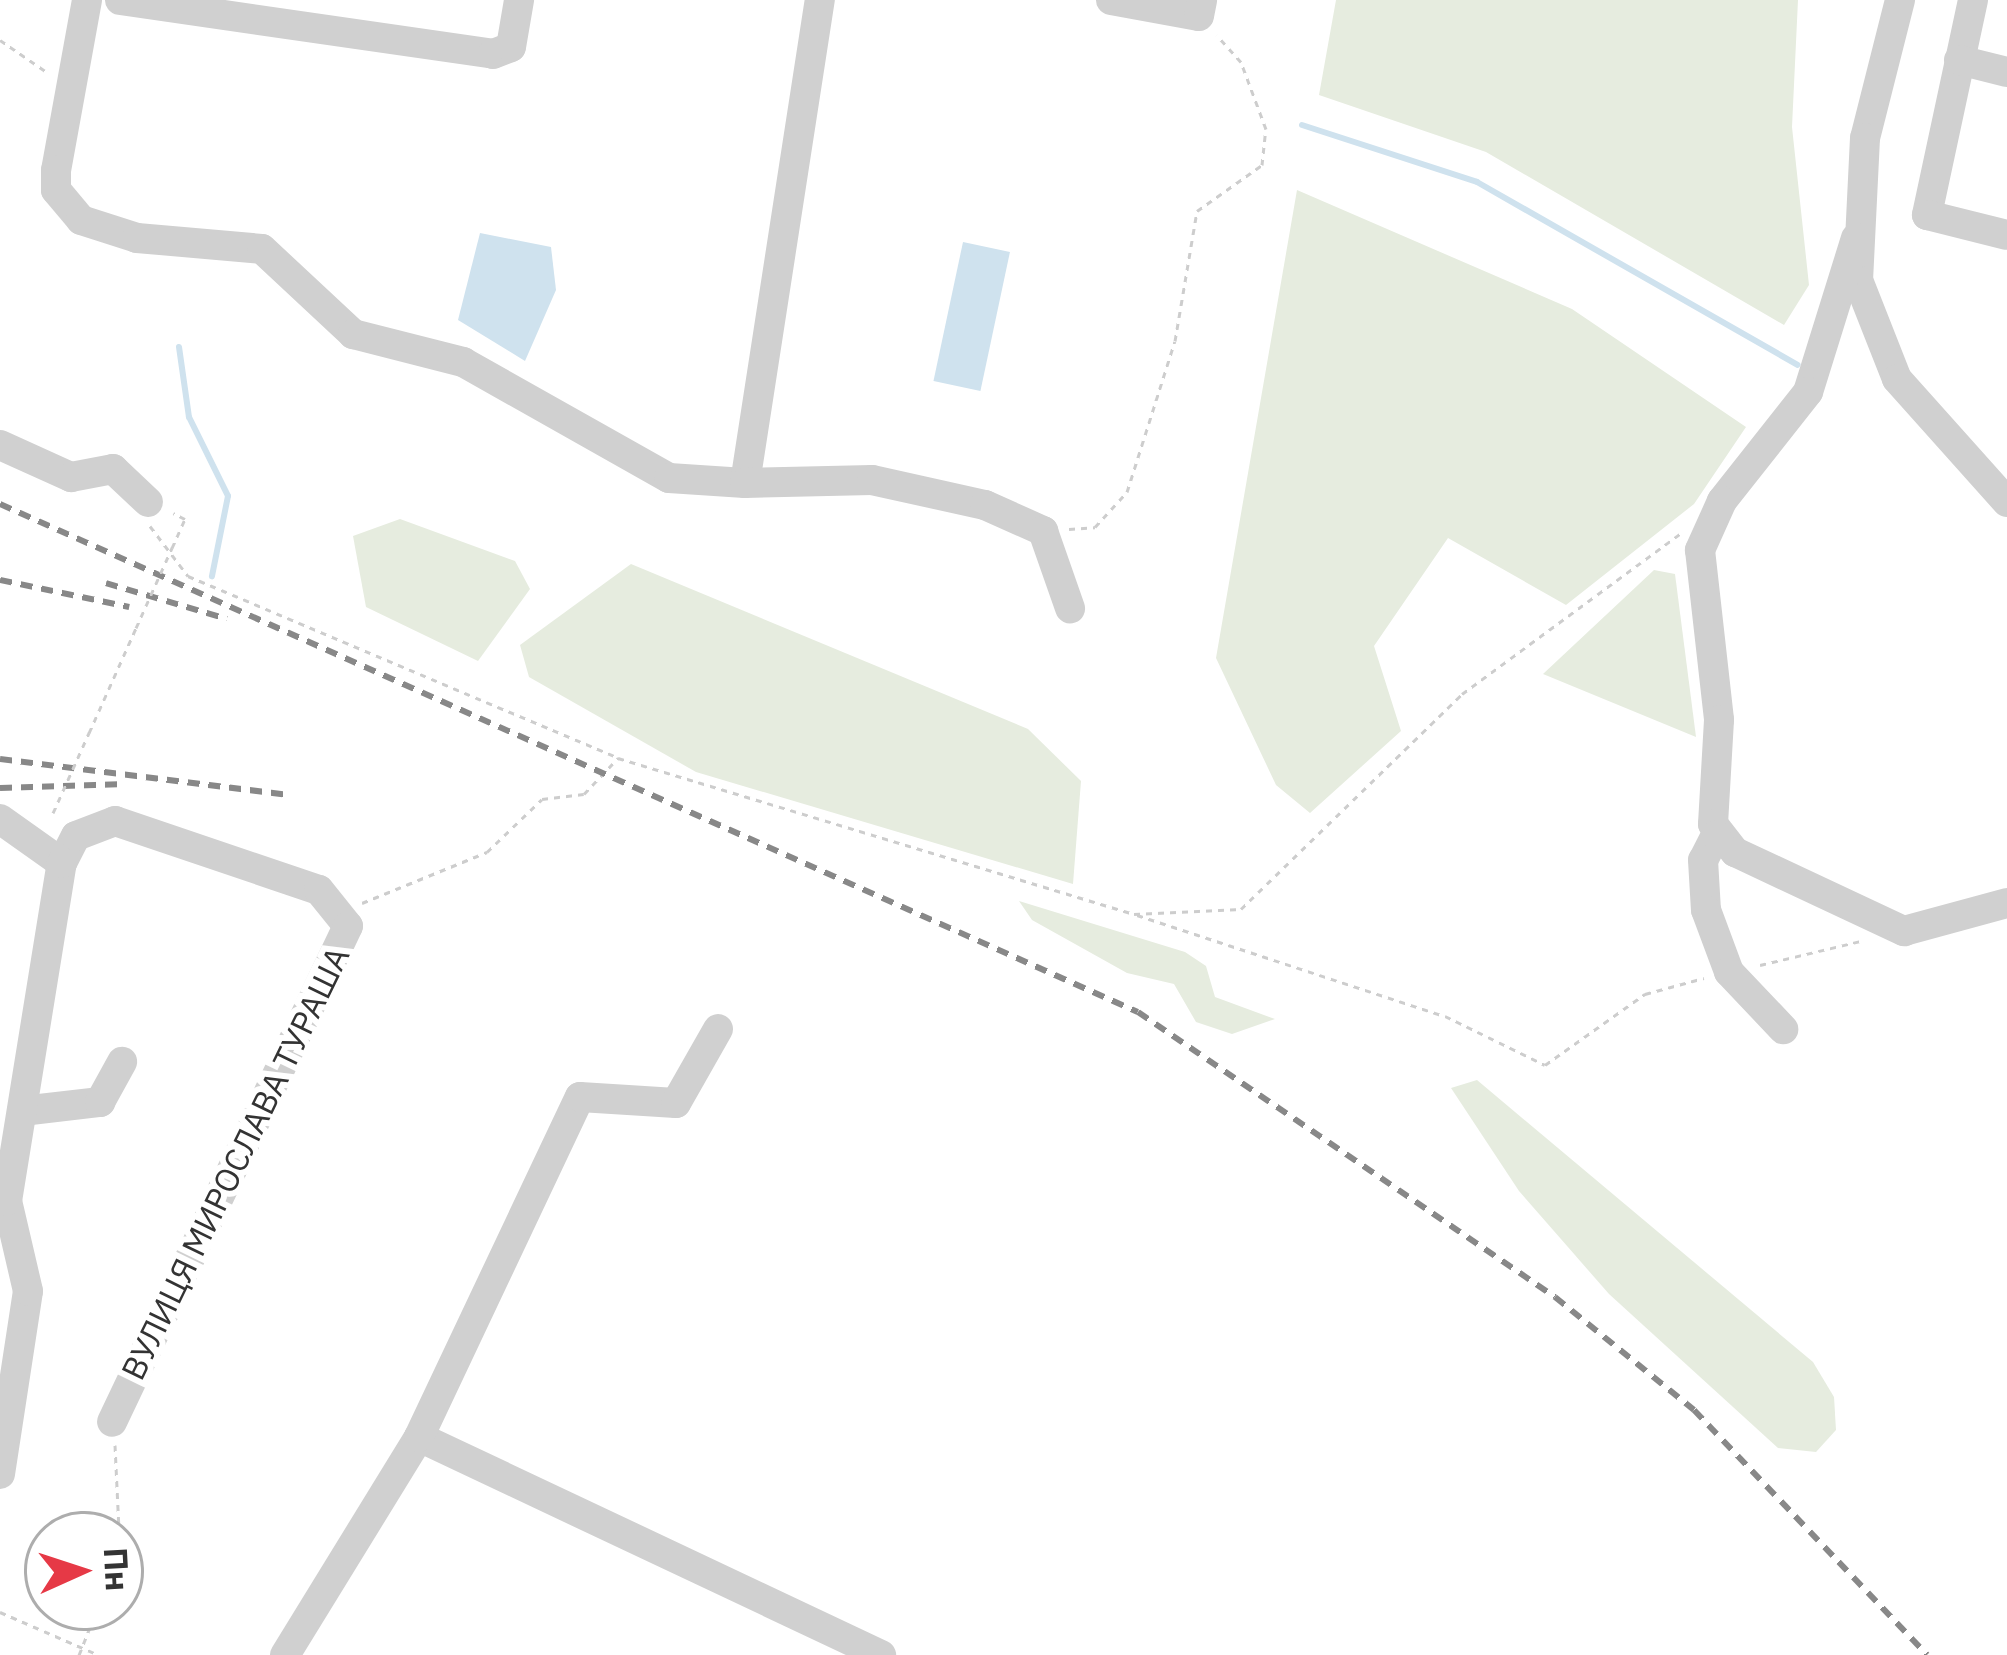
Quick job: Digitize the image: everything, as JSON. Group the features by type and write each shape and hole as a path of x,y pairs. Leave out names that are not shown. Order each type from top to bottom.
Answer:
{"street":[{"path":"87,0 56,190 81,220 121,235 262,249 353,334 464,362 669,478 746,483 872,479 1043,531 1070,608"},
{"path":"120,0 493,54 512,47 519,0"},
{"path":"746,483 820,0"},
{"path":"1111,0 1201,8"},
{"path":"1783,1029 1729,972 1701,883 1716,835 1719,720 1699,589 1711,521 1808,392 1856,238 1865,138 1900,0"},
{"path":"1973,0 1927,215 2007,235"},
{"path":"1959,60 2007,72"},
{"path":"1856,238 1869,320 1897,379 2007,502"},
{"path":"0,445 70,477 113,469 148,502"},
{"path":"0,819 62,863 16,1094 7,1201 28,1291 0,1474"},
{"name":"ВУЛИЦЯ МИРОСЛАВА ТУРАША","path":"62,863 100,821 146,823 344,910 343,944 112,1422"},
{"path":"1716,835 1904,931 2007,903"},
{"path":"285,1655 325,1574 419,1437 580,1097 676,1103 718,1029"},
{"path":"16,1094 100,1102 122,1062"},
{"path":"419,1437 881,1655"}],"path":[{"path":"1043,531 1095,527 1127,492 1175,341 1198,211 1262,165 1266,129 1241,62 1201,8"},
{"path":"0,40 69,98"},
{"path":"148,502 157,544 188,576 618,758 1134,914 1445,1016 1545,1065 1645,994 1904,931"},
{"path":"53,813 185,519 148,502"},
{"path":"1134,914 1241,909 1462,694 1711,521"},
{"path":"344,910 488,852 542,799 584,794 618,758"},
{"path":"112,1422 118,1511"},
{"path":"0,1612 99,1655"},
{"path":"79,1655 88,1631"}],"shaded area":[{"path":"1336,0 1798,0 1792,127 1809,285 1784,325 1486,152 1319,95"},
{"path":"1297,190 1572,309 1746,427 1694,504 1566,605 1448,538 1374,646 1401,731 1310,813 1276,785 1216,658"},
{"path":"400,519 515,561 530,589 478,661 366,607 353,536"},
{"path":"631,564 1028,729 1081,781 1073,884 696,772 529,677 520,645"},
{"path":"1654,570 1675,574 1696,737 1543,674"},
{"path":"1019,901 1185,952 1206,966 1215,997 1275,1019 1232,1034 1196,1022 1174,984 1127,973 1032,920"},
{"path":"1477,1080 1813,1362 1834,1397 1836,1430 1816,1452 1778,1448 1609,1294 1519,1191 1451,1088"}],"water":[{"path":"480,233 551,247 556,290 525,361 458,320"},
{"path":"963,242 1010,252 980,391 933,381"}],"waterway":[{"path":"1302,125 1477,182 1798,365"},
{"path":"179,347 189,417 228,496 212,576"}],"railway":[{"path":"0,504 1138,1012 1555,1297 1694,1410 1927,1655"},
{"path":"0,580 129,607"},
{"path":"106,583 227,619"},
{"path":"0,759 291,795"},
{"path":"0,788 126,784"}]}
